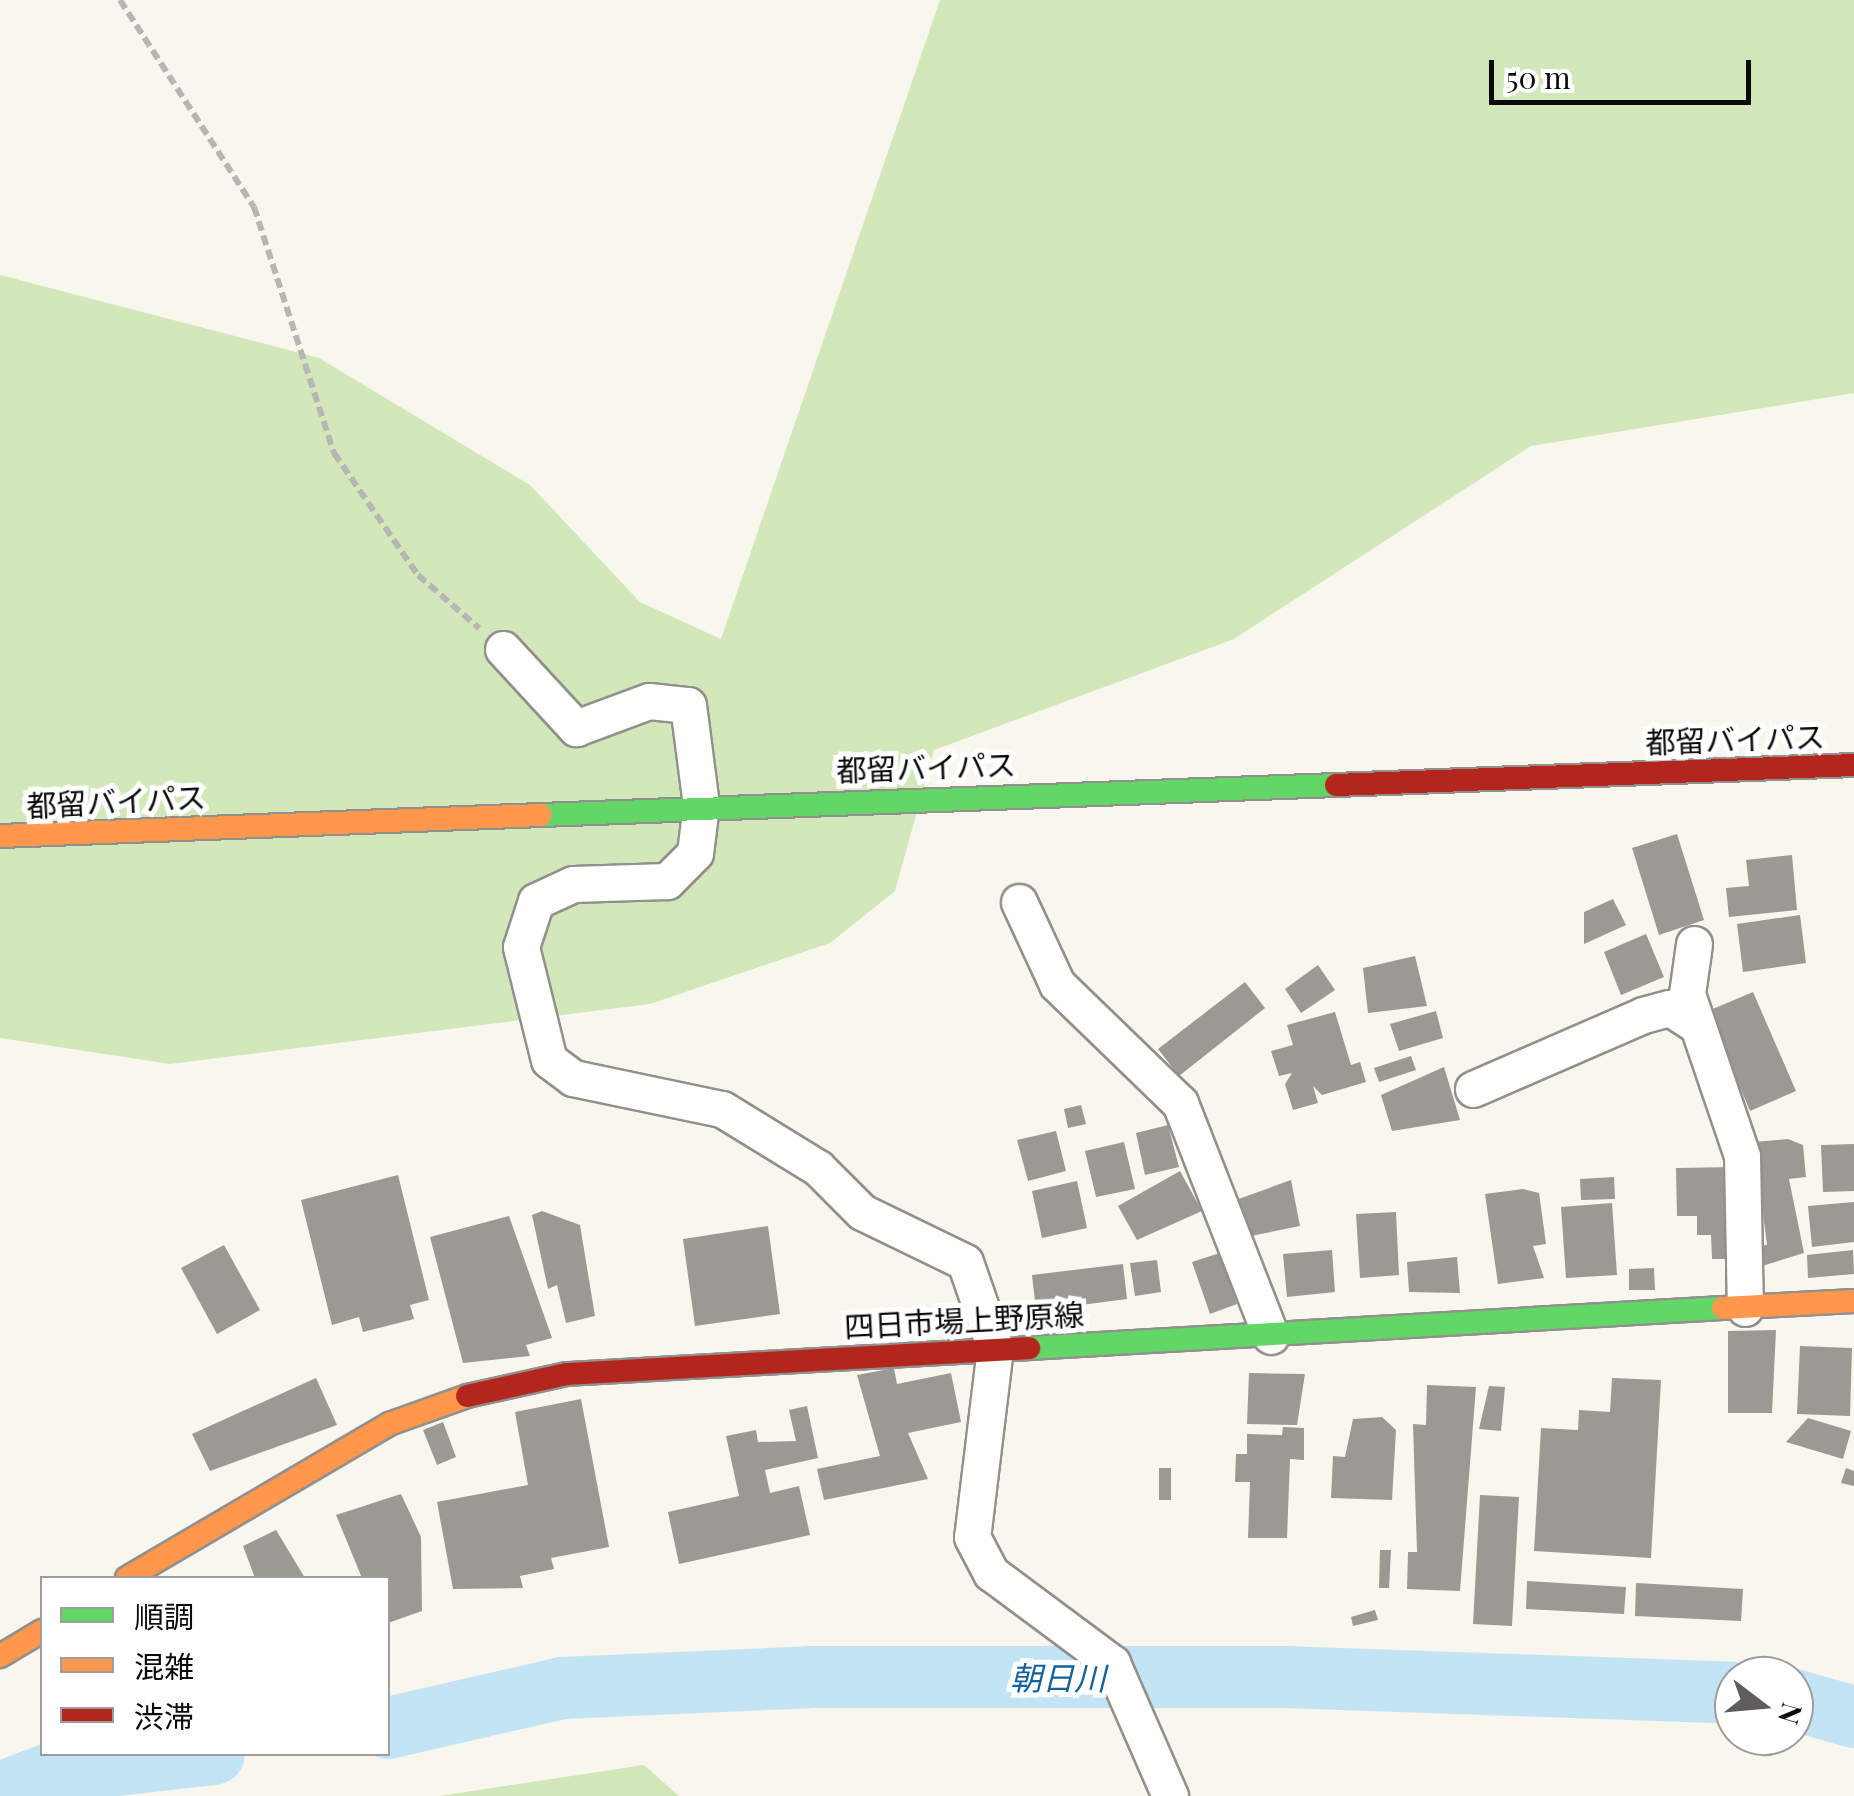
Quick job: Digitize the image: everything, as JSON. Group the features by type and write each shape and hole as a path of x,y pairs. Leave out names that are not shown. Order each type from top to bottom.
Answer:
{"main road":[{"name":"都留バイパス","path":"0,836 701,805 1854,765"},
{"name":"四日市場上野原線","path":"129,1576 324,1458 474,1393 666,1363 1271,1336 1854,1301"},
{"path":"0,1656 40,1631"}],"street":[{"path":"503,649 576,728 649,702 688,705 701,805 695,853 667,881 573,884 536,900 521,947 549,1060 572,1078 722,1109 818,1168 862,1212 965,1262 995,1348 972,1537 991,1573 1112,1663 1165,1788"},
{"path":"1019,902 1058,984 1180,1103 1271,1336"},
{"path":"1694,944 1687,994 1742,1156 1745,1308"},
{"path":"1473,1089 1643,1015 1670,1008 1696,1025"}],"path":[{"path":"120,0 254,207 334,453 418,575 503,649"}],"green space":[{"path":"940,0 1854,0 1854,393 1531,446 1234,639 934,750 895,891 830,943 650,1004 170,1064 0,1038 0,275 319,358 530,485 640,602 721,639"},
{"path":"644,1765 679,1796 439,1796"}],"building":[{"path":"1677,834 1704,920 1659,935 1632,848"},
{"path":"1792,855 1797,910 1729,917 1726,888 1749,886 1746,860"},
{"path":"1613,899 1626,925 1584,944 1584,912"},
{"path":"1800,915 1806,963 1743,972 1737,924"},
{"path":"1646,934 1664,977 1621,995 1604,952"},
{"path":"1415,956 1427,1006 1368,1013 1363,968"},
{"path":"1318,965 1335,990 1301,1013 1285,989"},
{"path":"1245,982 1265,1008 1179,1076 1158,1049"},
{"path":"1753,992 1796,1091 1750,1111 1708,1011"},
{"path":"1436,1011 1443,1038 1399,1051 1390,1024"},
{"path":"1335,1012 1351,1065 1360,1062 1366,1082 1322,1095 1313,1086 1318,1103 1293,1110 1285,1084 1292,1073 1279,1076 1271,1051 1293,1045 1287,1025"},
{"path":"1411,1056 1416,1070 1379,1082 1374,1068"},
{"path":"1444,1067 1460,1120 1392,1131 1381,1095"},
{"path":"1081,1105 1086,1124 1068,1128 1064,1109"},
{"path":"1168,1125 1179,1167 1145,1175 1136,1133"},
{"path":"1056,1131 1066,1171 1028,1181 1017,1140"},
{"path":"1788,1139 1803,1145 1806,1177 1789,1179 1804,1253 1759,1267 1758,1246 1767,1245 1754,1142"},
{"path":"1124,1142 1135,1189 1096,1197 1085,1151"},
{"path":"1854,1144 1854,1191 1823,1192 1821,1145"},
{"path":"1734,1167 1736,1259 1712,1259 1711,1235 1697,1235 1697,1216 1677,1216 1676,1168"},
{"path":"1180,1171 1202,1211 1137,1240 1118,1206"},
{"path":"398,1175 429,1300 410,1305 414,1319 363,1332 359,1317 332,1325 301,1200"},
{"path":"1614,1177 1615,1199 1581,1200 1580,1179"},
{"path":"1291,1180 1300,1226 1241,1238 1233,1201"},
{"path":"1077,1181 1087,1228 1042,1238 1032,1191"},
{"path":"1523,1189 1539,1193 1546,1244 1533,1246 1544,1278 1498,1284 1485,1194"},
{"path":"1854,1202 1854,1242 1812,1247 1808,1206"},
{"path":"1612,1203 1617,1275 1566,1278 1561,1207"},
{"path":"542,1211 580,1225 595,1316 566,1323 557,1285 548,1289 532,1215"},
{"path":"1396,1212 1399,1275 1360,1278 1356,1214"},
{"path":"509,1216 552,1338 526,1345 530,1356 463,1363 430,1237"},
{"path":"768,1226 780,1314 695,1326 683,1239"},
{"path":"224,1245 260,1310 217,1334 181,1268"},
{"path":"1332,1250 1335,1292 1287,1297 1283,1254"},
{"path":"1853,1250 1854,1274 1808,1278 1807,1255"},
{"path":"1220,1253 1237,1304 1210,1314 1192,1262"},
{"path":"1457,1257 1460,1293 1409,1292 1407,1262"},
{"path":"1157,1260 1161,1292 1135,1296 1130,1263"},
{"path":"1123,1264 1127,1299 1073,1306 1075,1323 1038,1328 1032,1275"},
{"path":"1654,1268 1655,1290 1629,1290 1629,1269"},
{"path":"1776,1330 1772,1413 1728,1413 1728,1331"},
{"path":"1800,1346 1852,1348 1850,1416 1797,1414"},
{"path":"894,1368 897,1384 951,1373 961,1422 908,1433 928,1479 824,1500 817,1469 880,1456 857,1375"},
{"path":"1249,1373 1305,1374 1297,1425 1247,1424"},
{"path":"316,1378 337,1425 210,1471 192,1434"},
{"path":"1612,1378 1661,1380 1651,1558 1534,1551 1541,1428 1578,1430 1579,1410 1610,1412"},
{"path":"1427,1385 1476,1387 1460,1591 1407,1589 1408,1552 1417,1552 1413,1424 1426,1425"},
{"path":"1489,1386 1505,1387 1501,1431 1479,1429"},
{"path":"581,1399 609,1547 551,1558 554,1569 520,1576 523,1588 453,1589 437,1502 528,1485 515,1412"},
{"path":"807,1406 818,1458 765,1470 770,1493 799,1486 810,1535 679,1564 668,1512 739,1496 726,1436 756,1430 758,1442 796,1441 789,1410"},
{"path":"1382,1417 1396,1430 1392,1500 1331,1498 1333,1456 1345,1457 1353,1419"},
{"path":"1808,1418 1851,1431 1843,1459 1786,1442"},
{"path":"443,1422 456,1457 437,1465 423,1430"},
{"path":"1283,1427 1304,1428 1304,1460 1290,1459 1287,1538 1248,1538 1250,1482 1235,1482 1236,1454 1247,1454 1247,1434 1282,1435"},
{"path":"1159,1468 1171,1468 1171,1500 1159,1500"},
{"path":"1846,1468 1854,1471 1854,1486 1841,1483"},
{"path":"401,1494 421,1537 422,1611 390,1622 390,1576 361,1576 336,1515"},
{"path":"1480,1495 1519,1497 1512,1626 1473,1624"},
{"path":"276,1530 304,1576 254,1576 243,1546"},
{"path":"1380,1550 1391,1550 1389,1588 1379,1588"},
{"path":"1527,1581 1626,1587 1624,1614 1526,1609"},
{"path":"1636,1583 1743,1589 1741,1621 1635,1616"},
{"path":"1375,1610 1378,1620 1353,1626 1351,1617"}],"waterway":[{"name":"朝日川","path":"390,1728 562,1688 809,1677 1285,1677 1714,1692"},
{"name":"朝日川","path":"1814,1706 1854,1717"},
{"name":"朝日川","path":"0,1793 55,1772 196,1756"}],"traffic: fast":[{"path":"541,815 1336,785"},
{"path":"1029,1348 1723,1308"}],"traffic: slow":[{"path":"0,836 541,815"},
{"path":"1723,1308 1854,1301"},
{"path":"130,1576 389,1424 467,1396"},
{"path":"0,1656 40,1632"}],"traffic: jam":[{"path":"1336,785 1854,765"},
{"path":"467,1396 567,1374 1029,1348"}]}
